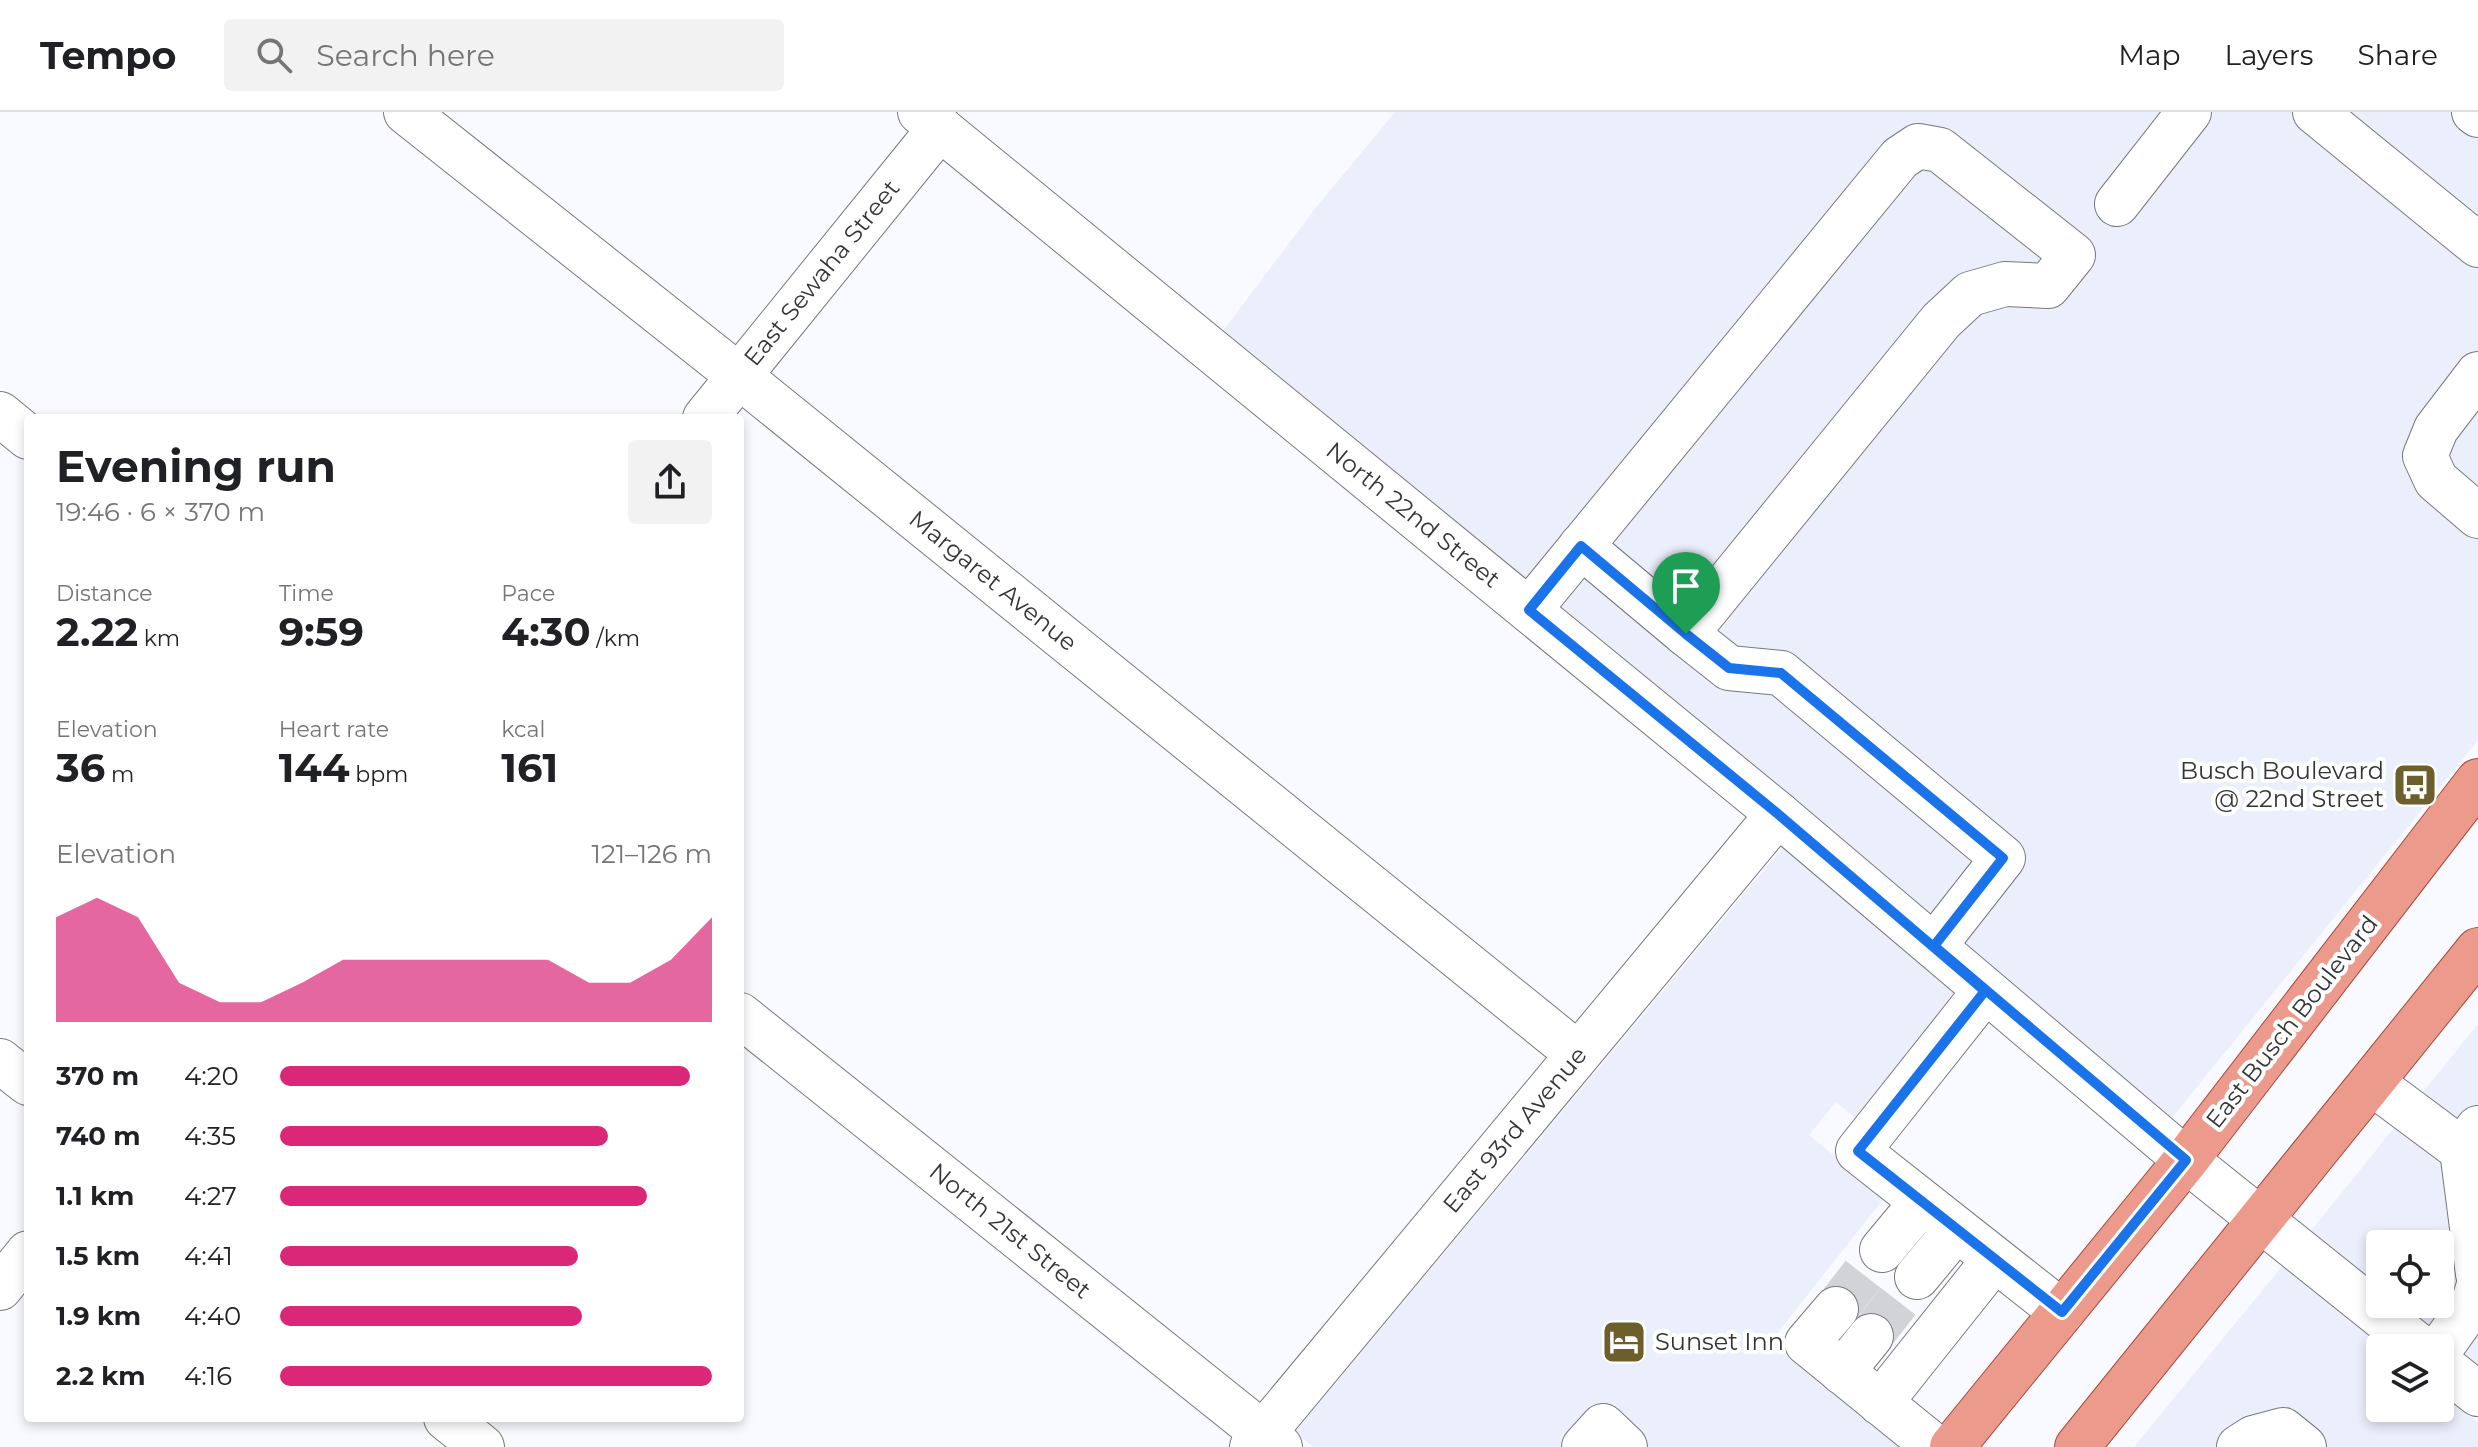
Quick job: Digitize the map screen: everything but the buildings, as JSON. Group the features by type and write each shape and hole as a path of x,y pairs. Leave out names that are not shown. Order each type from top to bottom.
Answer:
{"main road":[{"name":"East Busch Boulevard","path":"1952,1447 2186,1160 2478,781"},
{"path":"2077,1447 2477,953"}],"street":[{"name":"Margaret Avenue","path":"406,112 739,376 1578,1054"},
{"path":"2117,204 2189,112"},
{"path":"2315,112 2478,245"},
{"name":"East Sewaha Street","path":"708,414 930,120"},
{"name":"North 22nd Street","path":"930,120 1778,814 2186,1160 2403,1334"},
{"path":"1529,610 1900,158 1918,146 1940,150 2073,255 2048,286 2005,284 1970,294 1941,321 1686,634"},
{"path":"2478,374 2436,429 2425,456 2436,480 2478,516"},
{"path":"0,414 24,434"},
{"path":"1581,546 1729,668 1781,673 2003,858 1934,946"},
{"name":"East 93rd Avenue","path":"1265,1442 1578,1054 1778,814"},
{"path":"1985,991 1858,1151 2062,1312"},
{"name":"North 21st Street","path":"744,1018 1265,1442"},
{"path":"0,1061 24,1080"},
{"path":"2372,1083 2470,1139 2478,1274"},
{"path":"1882,1250 1922,1202"},
{"path":"1917,1277 1956,1230"},
{"path":"0,1288 24,1258"},
{"path":"1880,1403 1994,1260"},
{"path":"2451,1334 2474,1301 2478,1288"},
{"path":"1836,1309 1807,1343 1935,1447"},
{"path":"1842,1372 1871,1336"},
{"path":"2454,1375 2478,1394"},
{"path":"451,1422 482,1447"},
{"path":"1584,1447 1603,1426 1625,1447"},
{"path":"2239,1447 2253,1438 2283,1430 2304,1447"}],"shaded area":[{"path":"1395,112 2478,112 2478,740 2171,1119 1774,782 1223,331 1314,210"},
{"path":"1783,847 1980,1015 1879,1137 1836,1102 1809,1135 1885,1197 1771,1341 1899,1447 1313,1447 1295,1432"},
{"path":"2478,1024 2478,1367 2454,1348 2454,1334 2437,1334 2417,1318 2454,1318 2454,1230 2366,1230 2366,1277 2310,1232"},
{"path":"2283,1265 2369,1334 2366,1334 2366,1422 2454,1422 2454,1402 2478,1422 2478,1447 2134,1447"}],"tunnel":[{"path":"1836,1309 1882,1250"},
{"path":"1871,1336 1917,1277"}],"place":[{"name":"Busch Boulevard @ 22nd Street","path":"2415,785"},
{"name":"Sunset Inn","path":"1624,1342"}],"route":[{"path":"1581,546 1686,634 1729,668 1781,673 2003,858 1934,946 2186,1160 2062,1312 1858,1151 1985,991 1778,814 1529,610 1581,546"}]}
